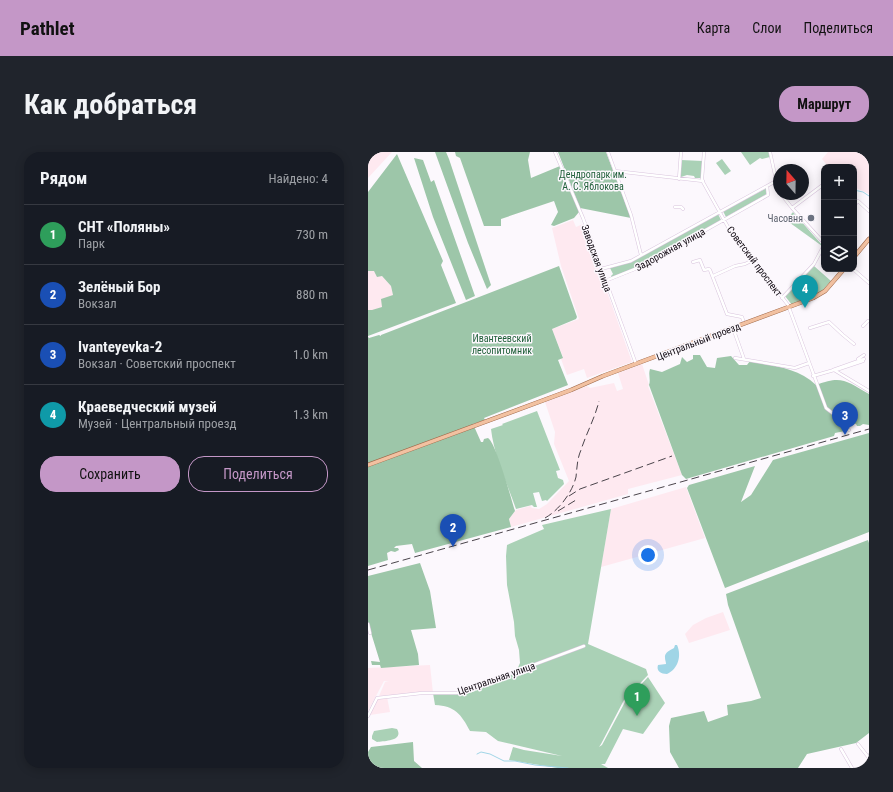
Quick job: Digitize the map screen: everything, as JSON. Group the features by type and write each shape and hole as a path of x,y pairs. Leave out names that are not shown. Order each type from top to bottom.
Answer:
{"main road":[{"path":"864,152 869,156"},
{"path":"857,253 869,239"},
{"name":"Центральный проезд","path":"368,464 543,401 599,377 822,294 841,272"}],"street":[{"name":"Заводская улица","path":"556,152 582,216 636,364"},
{"path":"608,152 632,218 641,255"},
{"path":"679,179 681,152"},
{"path":"616,171 703,181 704,152"},
{"path":"770,152 773,167"},
{"name":"Советский проспект","path":"703,181 724,219 789,307 826,408 840,419 849,430"},
{"name":"Задорожная улица","path":"601,269 625,263 773,183"},
{"name":"Задорожная улица","path":"605,281 640,267 768,195 767,186"},
{"path":"792,208 821,186"},
{"path":"786,200 821,241"},
{"path":"857,202 869,211"},
{"path":"675,207 682,207 683,209"},
{"path":"782,298 814,264 821,248"},
{"path":"693,262 700,260 704,270 710,270 727,314 742,317 743,320"},
{"path":"713,276 753,260"},
{"path":"856,272 869,283"},
{"path":"863,326 868,320"},
{"path":"810,328 829,322 843,336 854,344"},
{"path":"733,328 744,360"},
{"path":"858,360 859,357 864,355"},
{"path":"735,358 795,368 809,363"},
{"path":"813,376 834,370 864,360 858,360 834,370"},
{"path":"834,370 869,391"},
{"path":"368,624 370,633"},
{"name":"Центральная улица","path":"368,716 377,698 422,693 458,692 584,646"},
{"path":"858,744 869,758"},
{"path":"841,750 852,768"}],"shaded area":[{"path":"368,152 392,152 368,178"},
{"path":"828,152 862,152 869,158 869,194 857,188 857,164 826,164 822,159"},
{"path":"573,220 576,227 583,224 632,362 587,378 584,369 567,375 561,359 563,357 552,329 579,319 561,266 552,228"},
{"path":"368,271 374,271 382,276 391,286 393,295 382,307 372,311 368,310"},
{"path":"642,364 649,385 648,386 682,475 628,489 628,494 511,527 509,519 516,510 530,506 532,508 539,509 547,504 569,481 554,444 555,432 545,402 587,386 590,388 614,383 617,391 623,389 618,373"},
{"path":"686,487 705,538 601,567 611,509"},
{"path":"723,612 730,630 689,643 685,634 693,625 706,618"},
{"path":"430,665 433,693 379,696 385,682 389,682 384,681 368,711 368,668"},
{"path":"387,697 390,712 370,715 377,699"}],"green space":[{"path":"435,152 446,152 449,159 491,285 487,289 468,243"},
{"path":"455,152 530,152 528,160 531,178 560,166 579,212 574,218 554,226 551,225 558,212 554,201 501,219 501,226 484,226 460,158 456,156"},
{"name":"Дендропарк им. А. С. Яблокова","path":"558,152 606,152 631,218 580,208"},
{"path":"741,152 769,152 770,157 760,158 750,165"},
{"path":"397,154 443,261 441,265 456,303 368,336 368,310 382,307 381,299 393,295 391,286 382,276 377,277 374,271 368,271 368,192"},
{"path":"414,158 423,160 431,182 434,180 475,296 466,300 433,217"},
{"path":"722,159 731,171 725,175 716,163"},
{"path":"681,160 703,161 701,178 695,178 694,176 687,175 681,177"},
{"path":"767,188 767,194 726,217 723,211"},
{"path":"793,212 821,245 786,220"},
{"path":"718,214 721,220 640,267 612,279 611,276 613,274 610,268 631,261"},
{"name":"Ивантеевский лесопитомник","path":"559,266 577,317 576,319 552,329 563,358 558,360 568,385 484,418 485,420 473,424 481,442 488,438 491,442 499,460 515,511 509,519 511,527 415,553 412,544 396,546 394,548 398,548 399,550 387,553 388,560 368,566 368,337 381,336"},
{"path":"814,266 831,281 818,295 792,305 785,296"},
{"path":"693,355 700,355 707,367 715,368 717,358 731,356 739,365 747,365 750,361 794,371 809,379 816,385 832,380 844,381 869,394 869,425 863,424 857,426 856,424 849,423 837,417 836,418 845,431 835,433 834,436 686,479 682,475 649,385 649,373 650,369 662,372 680,364 682,357 687,362 693,359"},
{"path":"537,411 560,470 556,471 558,478 563,480 564,484 547,501 542,501 539,492 533,493 537,507 532,505 516,509 498,459 491,429"},
{"path":"869,433 869,532 725,588 687,488 689,485 755,466 741,502 751,495 773,460"},
{"path":"611,509 588,644 646,669 648,675 624,700 599,747 602,745 625,702 648,677 665,703 643,734 623,729 605,764 601,764 608,768 558,768 509,760 513,747 562,756 498,741 486,732 470,731 464,720 457,712 448,707 435,705 433,693 454,693 516,672 520,663 507,585 507,545 544,529 542,525"},
{"path":"868,540 869,733 856,743 807,754 798,768 679,768 670,752 669,726 671,718 704,711 708,722 728,715 727,705 761,698 728,605 726,594"},
{"path":"420,563 430,591 436,628 411,630 418,654 419,665 381,668 380,665 372,665 371,661 380,662 368,623 368,576"},
{"path":"392,728 397,729 398,736 396,738 388,741 377,742 372,739 374,731"},
{"path":"413,742 414,761 422,768 368,768 368,752 371,747"}],"water":[{"path":"675,645 677,645 679,653 676,666 667,674 661,673 658,670 658,665 666,664 665,656 674,648"}],"waterway":[{"path":"857,191 863,192 869,196"},
{"path":"477,754 481,752 490,754 504,761 568,768"}],"railway":[{"path":"545,518 560,506 574,483 580,453 599,401"},
{"path":"368,570 869,429"},
{"path":"569,496 580,489 672,456"},
{"path":"558,511 576,500"}],"place":[{"name":"Часовня","path":"811,218"},
{"name":"Краеведческий музей","path":"805,308"},
{"name":"Ivanteyevka-2","path":"845,435"},
{"name":"Зелёный Бор","path":"453,547"},
{"name":"СНТ «Поляны»","path":"637,716"}]}
